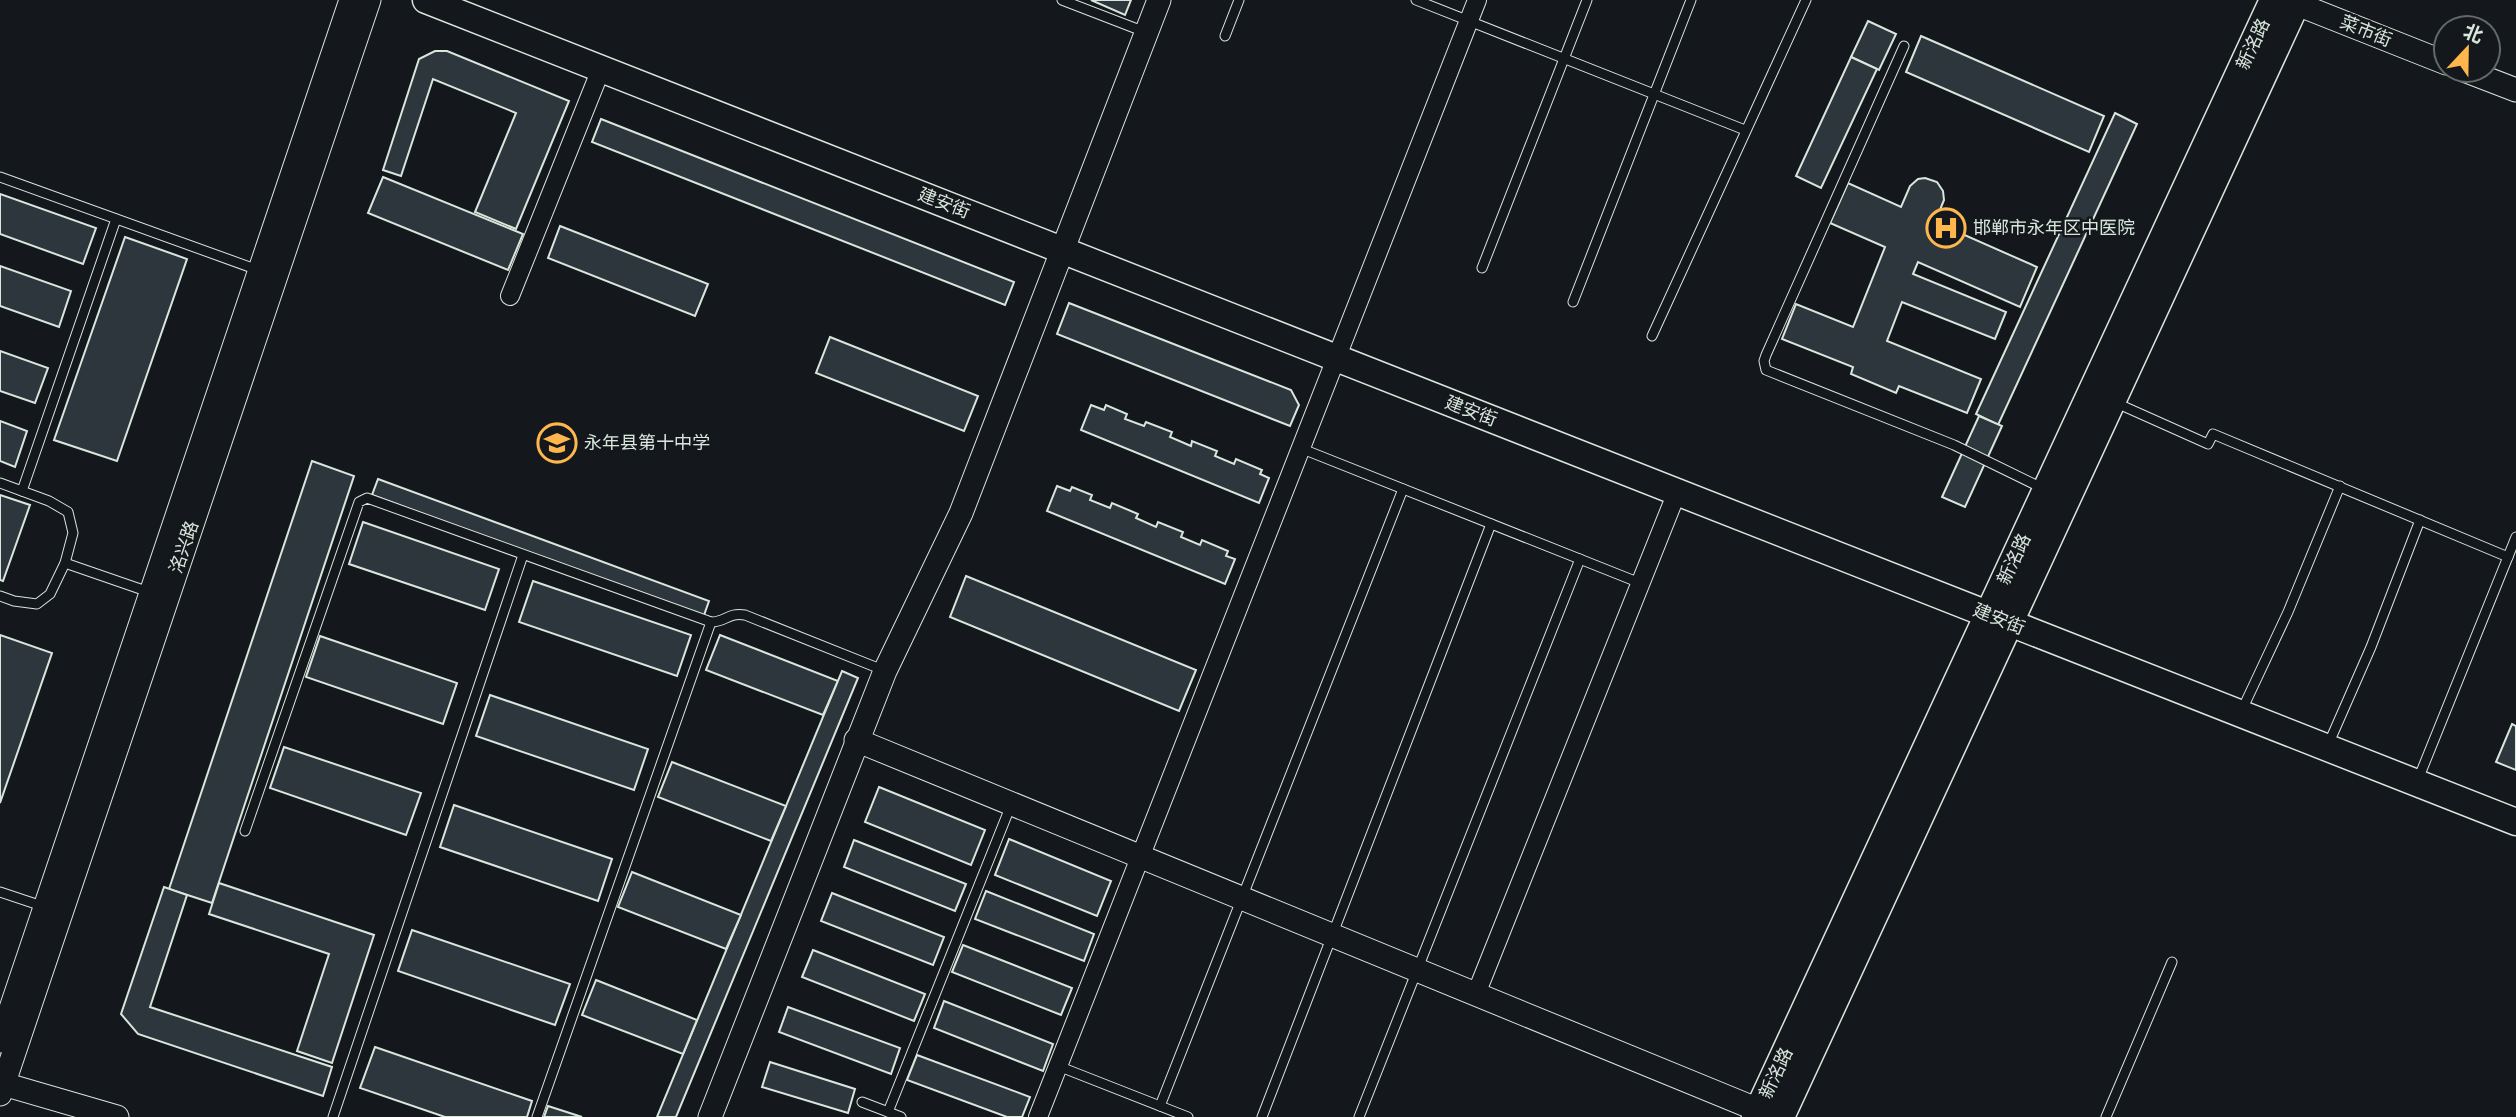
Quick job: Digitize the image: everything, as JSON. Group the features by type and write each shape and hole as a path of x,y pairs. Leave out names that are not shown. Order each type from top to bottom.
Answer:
{"main road":[{"name":"建安街","path":"426,0 2516,822"},
{"name":"新洺路","path":"1768,1115 1999,619 2113,401 2288,1"},
{"name":"新洺路","path":"1999,619 2046,490 2288,1"}],"street":[{"name":"洺兴路","path":"0,1041 351,0"},
{"name":"洺兴路","path":"1,1087 369,0"},
{"path":"710,1117 856,740 885,671 961,513 1159,0"},
{"path":"1038,1117 1477,0"},
{"name":"菜市街","path":"2288,1 2432,58"},
{"path":"510,296 601,69"},
{"path":"1476,994 1677,492"},
{"path":"856,740 1768,1115"},
{"path":"1,1087 117,1117"}],"lane":[{"path":"1062,0 1146,33"},
{"path":"1225,36 1239,0"},
{"path":"1416,0 1745,130"},
{"path":"1482,268 1587,0"},
{"path":"1573,302 1691,0"},
{"path":"1652,336 1806,0"},
{"path":"1904,46 1766,355 1766,370 1954,445 2046,490"},
{"path":"0,177 260,270"},
{"path":"22,491 116,219"},
{"path":"2113,401 2208,444 2213,434 2508,557"},
{"path":"1300,449 1640,583"},
{"path":"0,484 49,501 68,512 72,534 65,563 50,593 37,604 0,596"},
{"path":"2240,714 2288,612 2340,486"},
{"path":"1160,1106 1403,489"},
{"path":"245,831 359,502 368,498 711,622 720,622 735,613 745,615 885,671"},
{"path":"2327,748 2371,647 2420,520"},
{"path":"1262,1117 1491,524"},
{"path":"2417,783 2516,537"},
{"path":"333,1117 523,555"},
{"path":"1359,1117 1580,559"},
{"path":"65,563 151,593"},
{"path":"537,1117 711,622"},
{"path":"888,1112 1012,804"},
{"path":"0,892 45,907"},
{"path":"2106,1117 2172,962"},
{"path":"1058,1066 1188,1117"},
{"path":"862,1102 901,1117"}],"building":[{"path":"1091,0 1131,0 1125,15"},
{"path":"1868,21 1896,34 1879,70 1851,57"},
{"path":"1921,36 2104,116 2089,152 1906,72"},
{"path":"435,51 447,51 569,101 516,229 475,212 516,113 433,79 401,176 383,170 419,59"},
{"path":"1851,57 1877,69 1821,188 1796,176"},
{"path":"2115,113 2137,124 1998,425 1976,414"},
{"path":"601,119 1014,282 1005,305 592,142"},
{"path":"383,177 523,234 508,270 368,213"},
{"path":"1918,179 1937,182 1943,191 1944,200 1935,222 2037,267 2020,307 1918,262 1913,274 2006,312 1995,339 1902,302 1887,341 1981,379 1967,413 1899,386 1896,393 1851,374 1853,367 1782,339 1796,304 1853,327 1885,247 1830,223 1848,183 1901,207 1910,186"},
{"path":"0,194 96,228 83,264 0,234"},
{"path":"560,226 708,284 695,316 548,258"},
{"path":"125,237 187,259 117,461 54,440"},
{"path":"0,266 71,291 59,327 0,306"},
{"path":"1069,303 1291,390 1299,405 1290,426 1057,334"},
{"path":"830,337 978,396 964,431 816,373"},
{"path":"0,351 48,368 35,403 0,391"},
{"path":"1091,405 1104,410 1106,405 1127,414 1125,419 1144,426 1146,422 1172,432 1170,437 1191,446 1192,441 1217,451 1215,456 1234,464 1236,459 1262,470 1260,474 1269,478 1259,503 1081,430"},
{"path":"1979,416 2002,426 1965,507 1942,497"},
{"path":"0,421 27,431 15,467 0,461"},
{"path":"312,461 354,476 212,903 169,889"},
{"path":"378,479 709,601 703,618 372,495"},
{"path":"1057,486 1070,491 1072,487 1092,495 1090,500 1110,508 1112,503 1138,514 1136,518 1156,527 1158,522 1183,532 1181,537 1200,545 1202,540 1228,551 1226,556 1235,559 1225,584 1047,511"},
{"path":"0,495 30,505 3,581 0,580"},
{"path":"363,522 499,569 485,610 349,564"},
{"path":"966,576 1196,670 1179,711 950,617"},
{"path":"533,581 691,635 677,676 519,622"},
{"path":"0,635 52,653 0,803"},
{"path":"720,635 838,681 823,715 706,670"},
{"path":"320,636 457,683 443,724 306,677"},
{"path":"842,671 858,678 676,1117 657,1117"},
{"path":"490,695 648,749 634,790 476,736"},
{"path":"2512,724 2516,726 2516,770 2496,762"},
{"path":"284,747 421,793 406,835 270,788"},
{"path":"672,762 786,806 771,841 658,797"},
{"path":"879,787 985,830 971,865 865,822"},
{"path":"454,805 612,859 598,901 440,847"},
{"path":"1009,839 1111,881 1097,916 995,875"},
{"path":"854,840 966,884 955,911 844,867"},
{"path":"632,872 741,915 726,949 618,907"},
{"path":"219,883 374,935 332,1063 297,1051 329,954 209,914"},
{"path":"164,887 187,895 150,1007 332,1067 323,1096 138,1034 121,1014"},
{"path":"986,891 1094,934 1084,961 975,919"},
{"path":"832,893 944,937 933,965 821,921"},
{"path":"412,930 570,984 555,1025 398,971"},
{"path":"963,945 1072,988 1061,1015 952,972"},
{"path":"813,950 925,994 914,1021 802,977"},
{"path":"596,980 697,1020 683,1054 582,1015"},
{"path":"944,1001 1053,1044 1043,1071 934,1028"},
{"path":"788,1007 900,1048 891,1074 779,1032"},
{"path":"375,1047 532,1101 527,1117 445,1117 360,1088"},
{"path":"917,1055 1030,1097 1022,1117 1007,1117 907,1080"},
{"path":"770,1062 855,1089 848,1113 762,1087"},
{"path":"548,1106 582,1117 544,1117"}],"place":[{"name":"邯郸市永年区中医院","path":"1946,228"},
{"name":"永年县第十中学","path":"557,443"}]}
